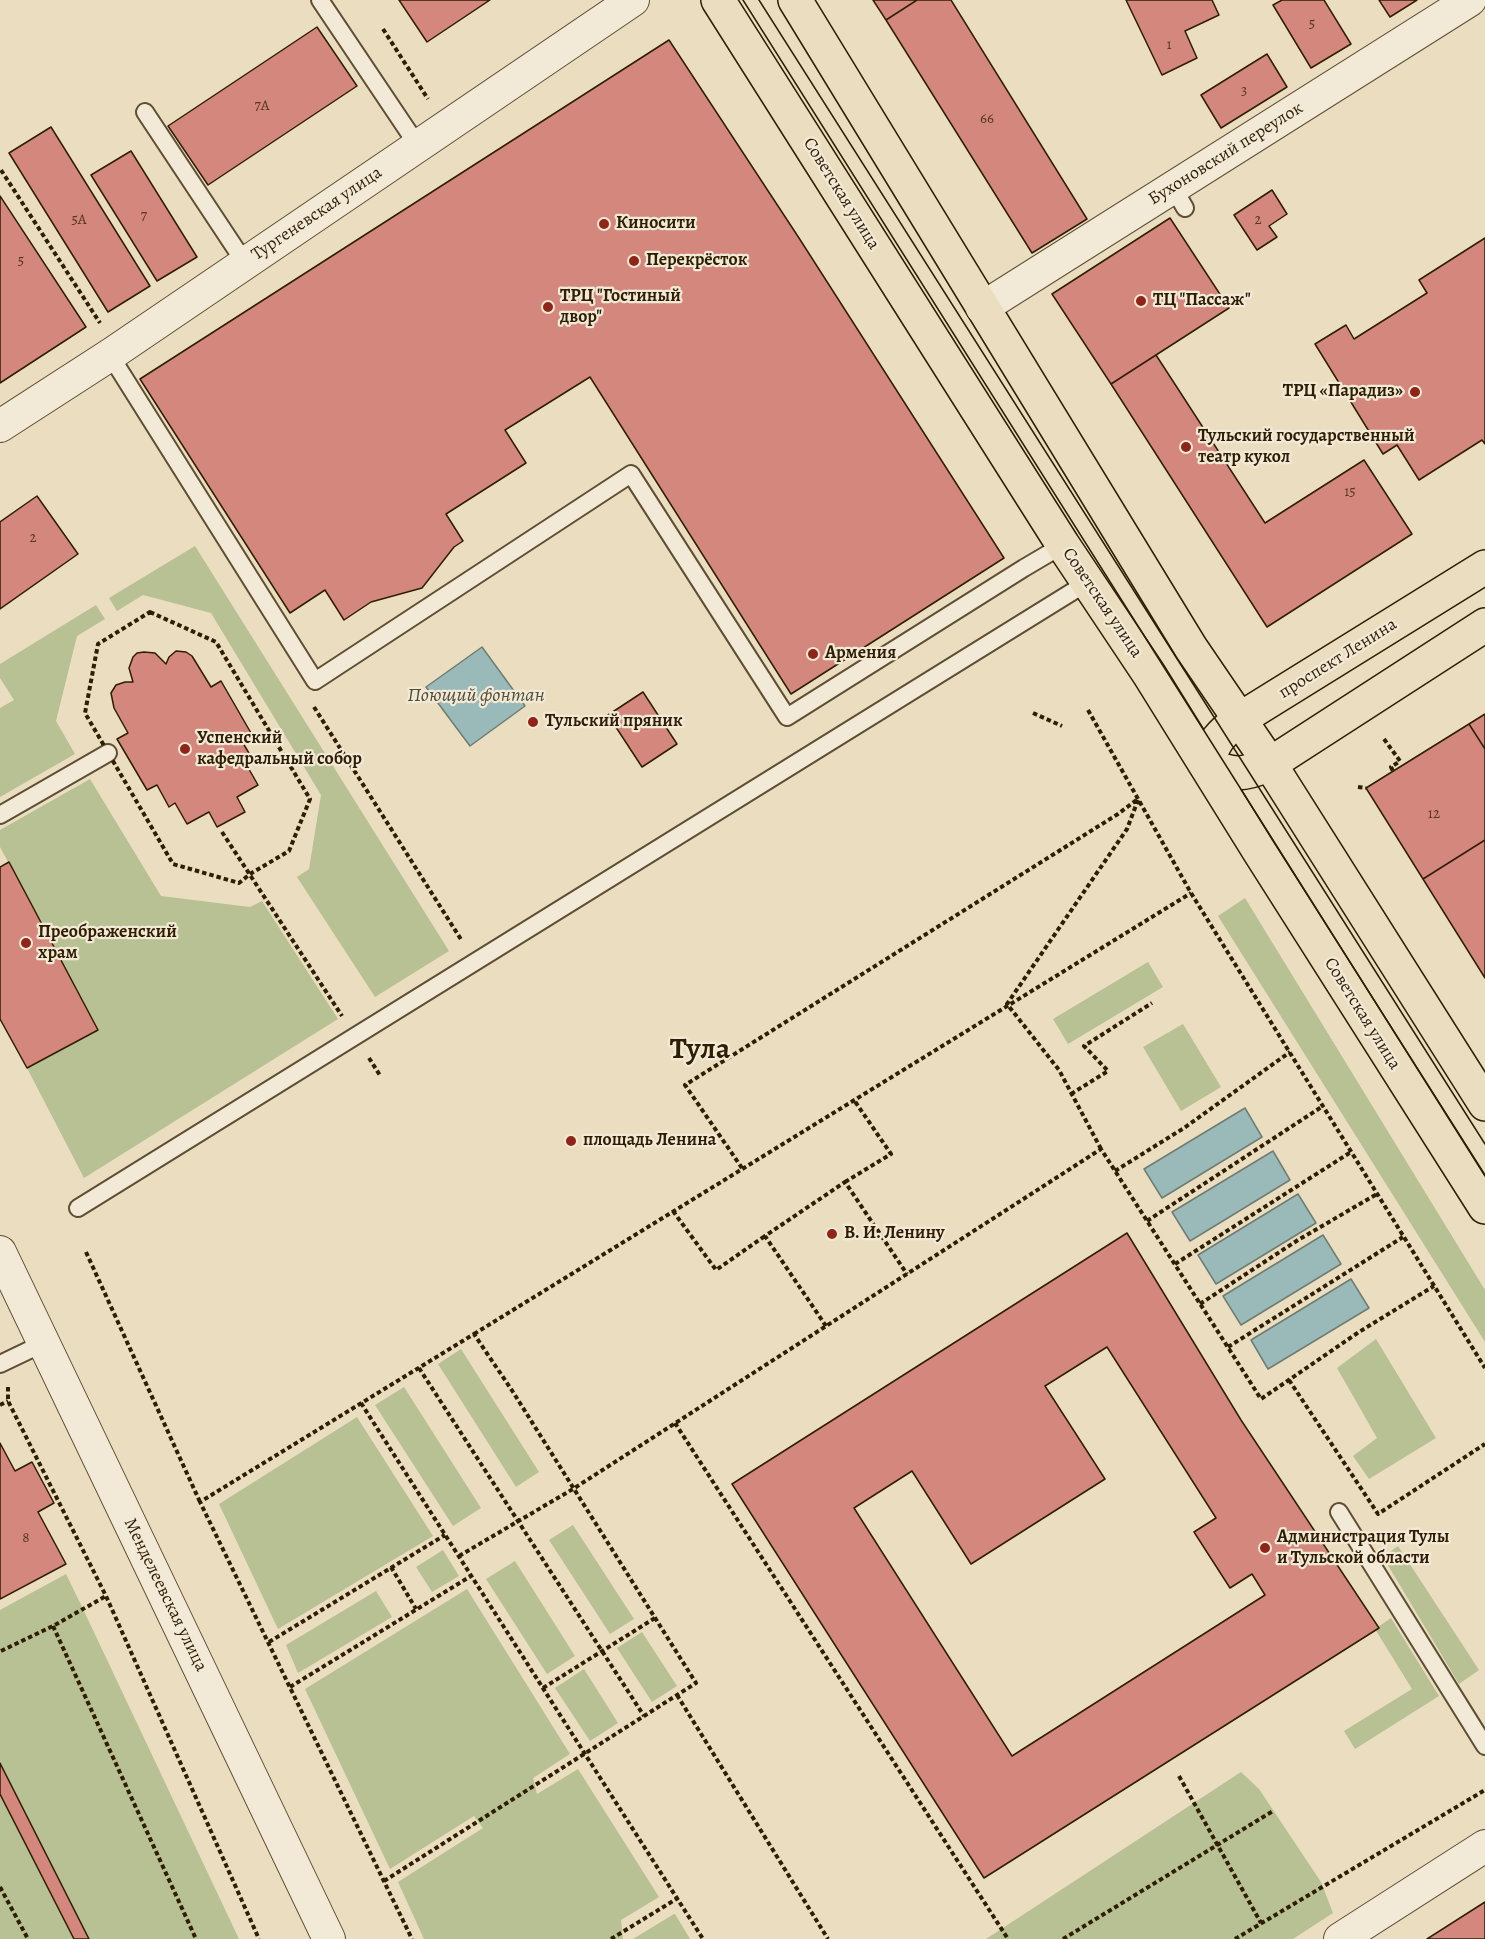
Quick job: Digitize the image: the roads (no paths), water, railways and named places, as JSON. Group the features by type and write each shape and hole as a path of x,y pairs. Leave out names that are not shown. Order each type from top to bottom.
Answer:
{"main road":[{"name":"Советская улица","path":"718,0 1063,545 1207,765 1485,1207"},
{"path":"795,0 1191,648 1270,764 1485,1104"},
{"name":"проспект Ленина","path":"1207,765 1212,745 1224,731 1240,719 1485,567"},
{"path":"1207,765 1231,774 1250,772 1270,764 1485,625"}],"street":[{"name":"Тургеневская улица","path":"0,426 107,342 245,263 633,0"},
{"name":"Бухоновский переулок","path":"982,308 1179,198 1470,0"},
{"name":"Менделеевская улица","path":"0,1252 329,1939"},
{"path":"1340,1939 1485,1846"}],"lane":[{"path":"320,0 418,146"},
{"path":"146,112 245,263"},
{"path":"107,342 176,447 315,681 632,474 787,717 1063,545"},
{"path":"78,1208 1088,582"},
{"path":"0,814 108,753"},
{"path":"4,1362 44,1344"},
{"path":"1339,1512 1485,1746"}],"water":[{"name":"Поющий фонтан","path":"482,647 525,706 470,746 426,687"},
{"path":"1245,1108 1262,1137 1162,1198 1144,1169"},
{"path":"1273,1151 1290,1180 1190,1241 1172,1212"},
{"path":"1298,1194 1316,1223 1216,1284 1198,1255"},
{"path":"1323,1235 1341,1264 1241,1325 1223,1296"},
{"path":"1351,1279 1369,1308 1268,1369 1251,1340"}],"tram line":[{"path":"743,0 1485,1176"},
{"path":"759,0 1485,1144"}],"place":[{"name":"Киносити","path":"604,224"},
{"name":"Перекрёсток","path":"634,261"},
{"name":"ТЦ \"Пассаж\"","path":"1141,301"},
{"name":"ТРЦ \"Гостиный двор\"","path":"548,307"},
{"name":"ТРЦ «Парадиз»","path":"1415,392"},
{"name":"Тульский государственный театр кукол","path":"1186,447"},
{"name":"Армения","path":"813,654"},
{"name":"Тульский пряник","path":"533,722"},
{"name":"Успенский кафедральный собор","path":"185,749"},
{"name":"Преображенский храм","path":"26,943"},
{"name":"площадь Ленина","path":"571,1141"},
{"name":"В. И. Ленину","path":"832,1234"},
{"name":"Администрация Тулы и Тульской области","path":"1265,1548"}],"district":[{"name":"Тула","path":"700,1051"}]}
